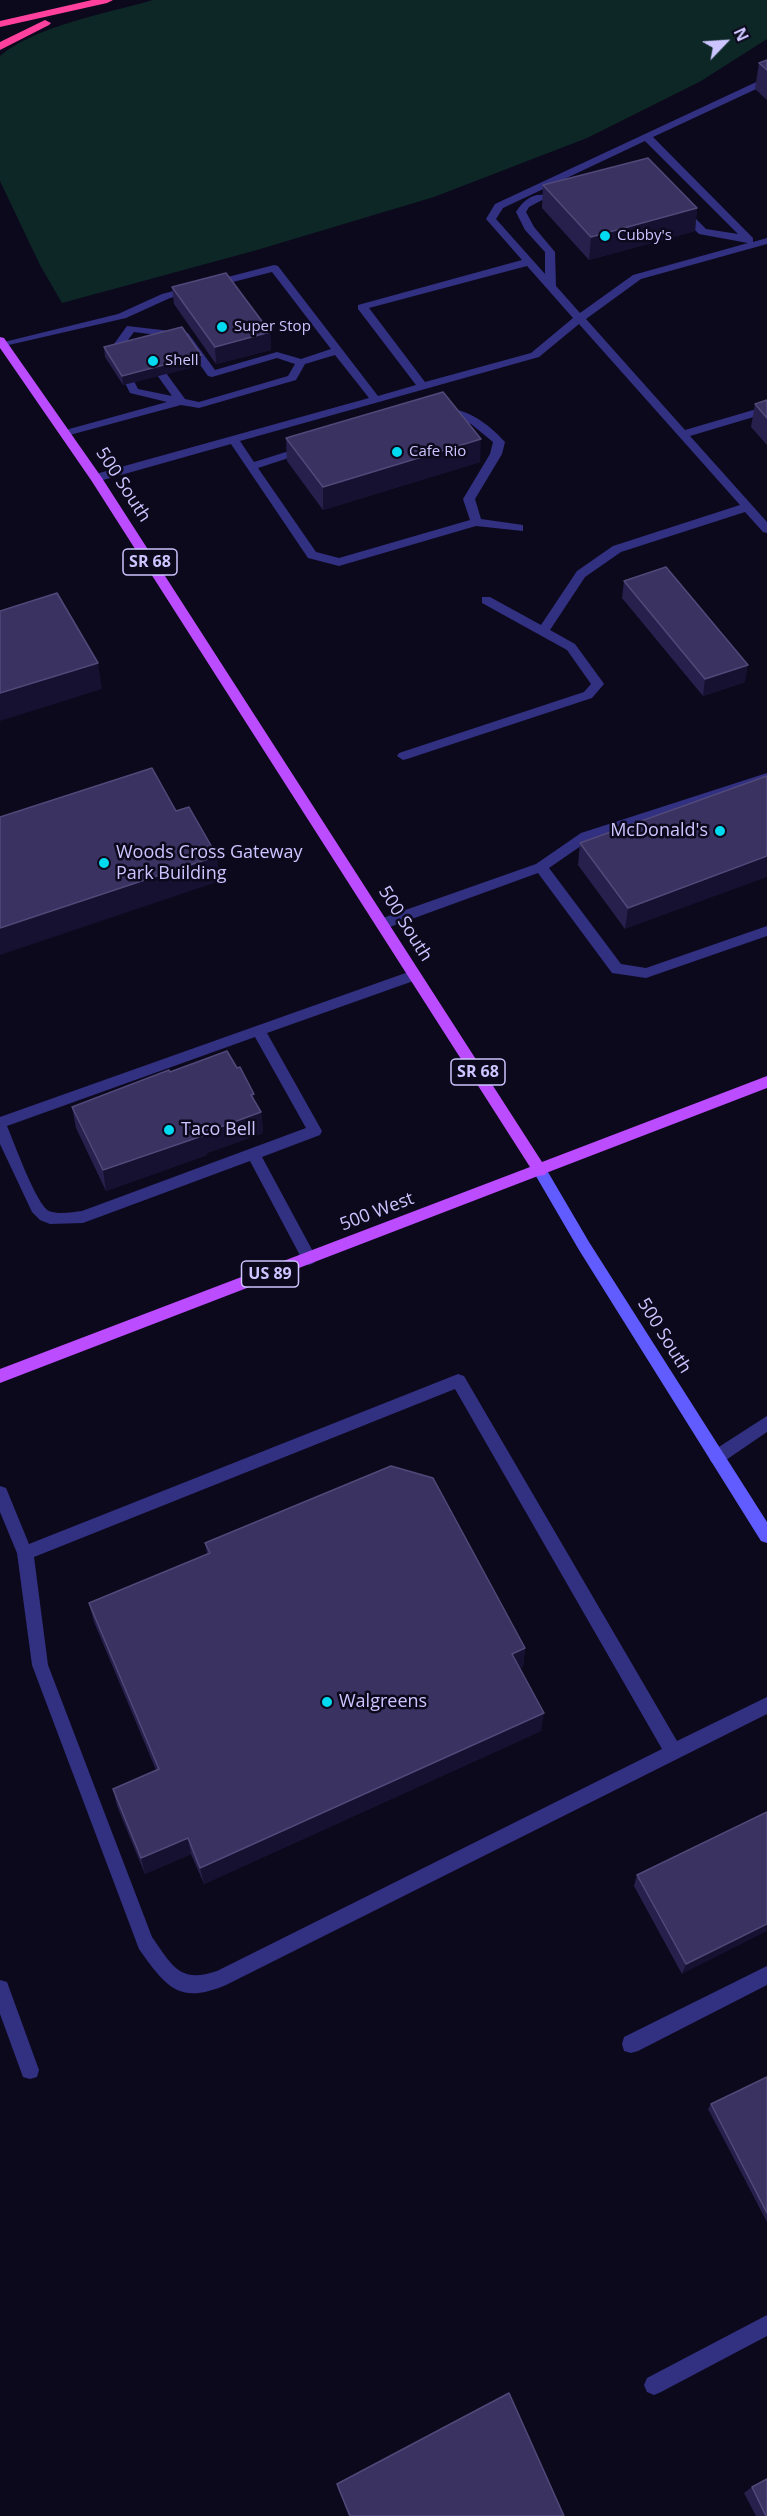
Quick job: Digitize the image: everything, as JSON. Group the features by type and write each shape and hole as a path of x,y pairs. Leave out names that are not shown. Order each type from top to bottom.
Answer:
{"highway":[{"path":"0,24 107,0"},
{"path":"0,47 30,30 83,7"}],"main road":[{"name":"500 South","path":"2,343 96,478 382,924 540,1171 584,1246 767,1536"},
{"name":"500 West","path":"0,1377 767,1082"}],"lane":[{"path":"767,80 498,206 490,219 767,529"},
{"path":"647,137 751,242"},
{"path":"551,287 550,252 529,228 521,212 525,205 560,190"},
{"path":"670,199 703,232 751,242"},
{"path":"96,478 535,355 579,318 637,277 751,242 767,241"},
{"path":"422,386 362,307 528,262"},
{"path":"2,343 122,316 166,296 274,268 375,399"},
{"path":"122,316 134,333"},
{"path":"111,355 134,333 184,335 212,374 277,355 301,362 337,351"},
{"path":"130,383 134,391 199,405 292,378 301,362"},
{"path":"162,375 181,401"},
{"path":"66,433 181,401"},
{"path":"683,434 767,409"},
{"path":"428,414 439,410 477,422 489,429 498,442 496,454 469,499 476,522"},
{"path":"233,439 312,555 339,562 476,522 519,528"},
{"path":"252,466 318,446"},
{"path":"543,632 581,574 617,549 747,507"},
{"path":"403,756 588,695 598,684 571,647 486,600"},
{"path":"382,924 541,867 586,837 767,778"},
{"path":"656,814 719,806 767,790"},
{"path":"541,867 617,969 646,973 767,931"},
{"path":"258,1030 315,1131 83,1217 51,1218 37,1208 0,1125 258,1030 414,975"},
{"path":"253,1154 309,1259"},
{"path":"25,1553 458,1381 673,1751"},
{"path":"717,1457 767,1423"},
{"path":"0,1493 25,1553 40,1665 145,1943 161,1966 178,1981 197,1986 220,1979 767,1705"},
{"path":"632,2044 767,1975"},
{"path":"0,1989 30,2070"},
{"path":"654,2385 767,2325"}],"green space":[{"path":"153,0 767,0 767,39 701,81 587,138 434,197 257,250 62,303 40,265 0,181 0,56 32,36"}],"building":[{"path":"767,60 767,70 759,63"},
{"path":"648,158 697,208 591,237 543,185"},
{"name":"Super Stop","path":"226,273 270,332 215,347 172,287"},
{"name":"Shell","path":"182,327 201,355 122,376 104,347"},
{"path":"443,392 481,439 323,487 286,438"},
{"path":"767,400 767,418 755,404"},
{"path":"666,567 748,665 705,679 624,581"},
{"path":"57,593 98,663 0,693 0,611"},
{"name":"Woods Cross Gateway Park Building","path":"152,768 176,811 189,807 217,856 0,928 0,817"},
{"name":"McDonald's","path":"767,776 767,856 628,908 580,843"},
{"name":"Taco Bell","path":"227,1051 237,1068 240,1067 254,1094 251,1095 261,1112 204,1133 205,1135 103,1170 72,1107 169,1070 170,1072"},
{"name":"Walgreens","path":"391,1466 433,1478 525,1648 512,1654 544,1713 200,1868 188,1838 141,1858 113,1789 159,1769 89,1603 210,1553 205,1543"},
{"path":"767,1812 767,1924 686,1964 637,1875"},
{"path":"767,2077 767,2213 711,2104"},
{"path":"509,2393 564,2516 350,2516 337,2484"},
{"path":"767,2479 767,2516 766,2516 752,2487"}],"place":[{"name":"Cubby's","path":"605,236"},
{"name":"Super Stop","path":"222,327"},
{"name":"Shell","path":"153,361"},
{"name":"Cafe Rio","path":"397,452"},
{"name":"McDonald's","path":"720,831"},
{"name":"Woods Cross Gateway Park Building","path":"104,863"},
{"name":"Taco Bell","path":"169,1130"},
{"name":"Walgreens","path":"327,1702"}]}
